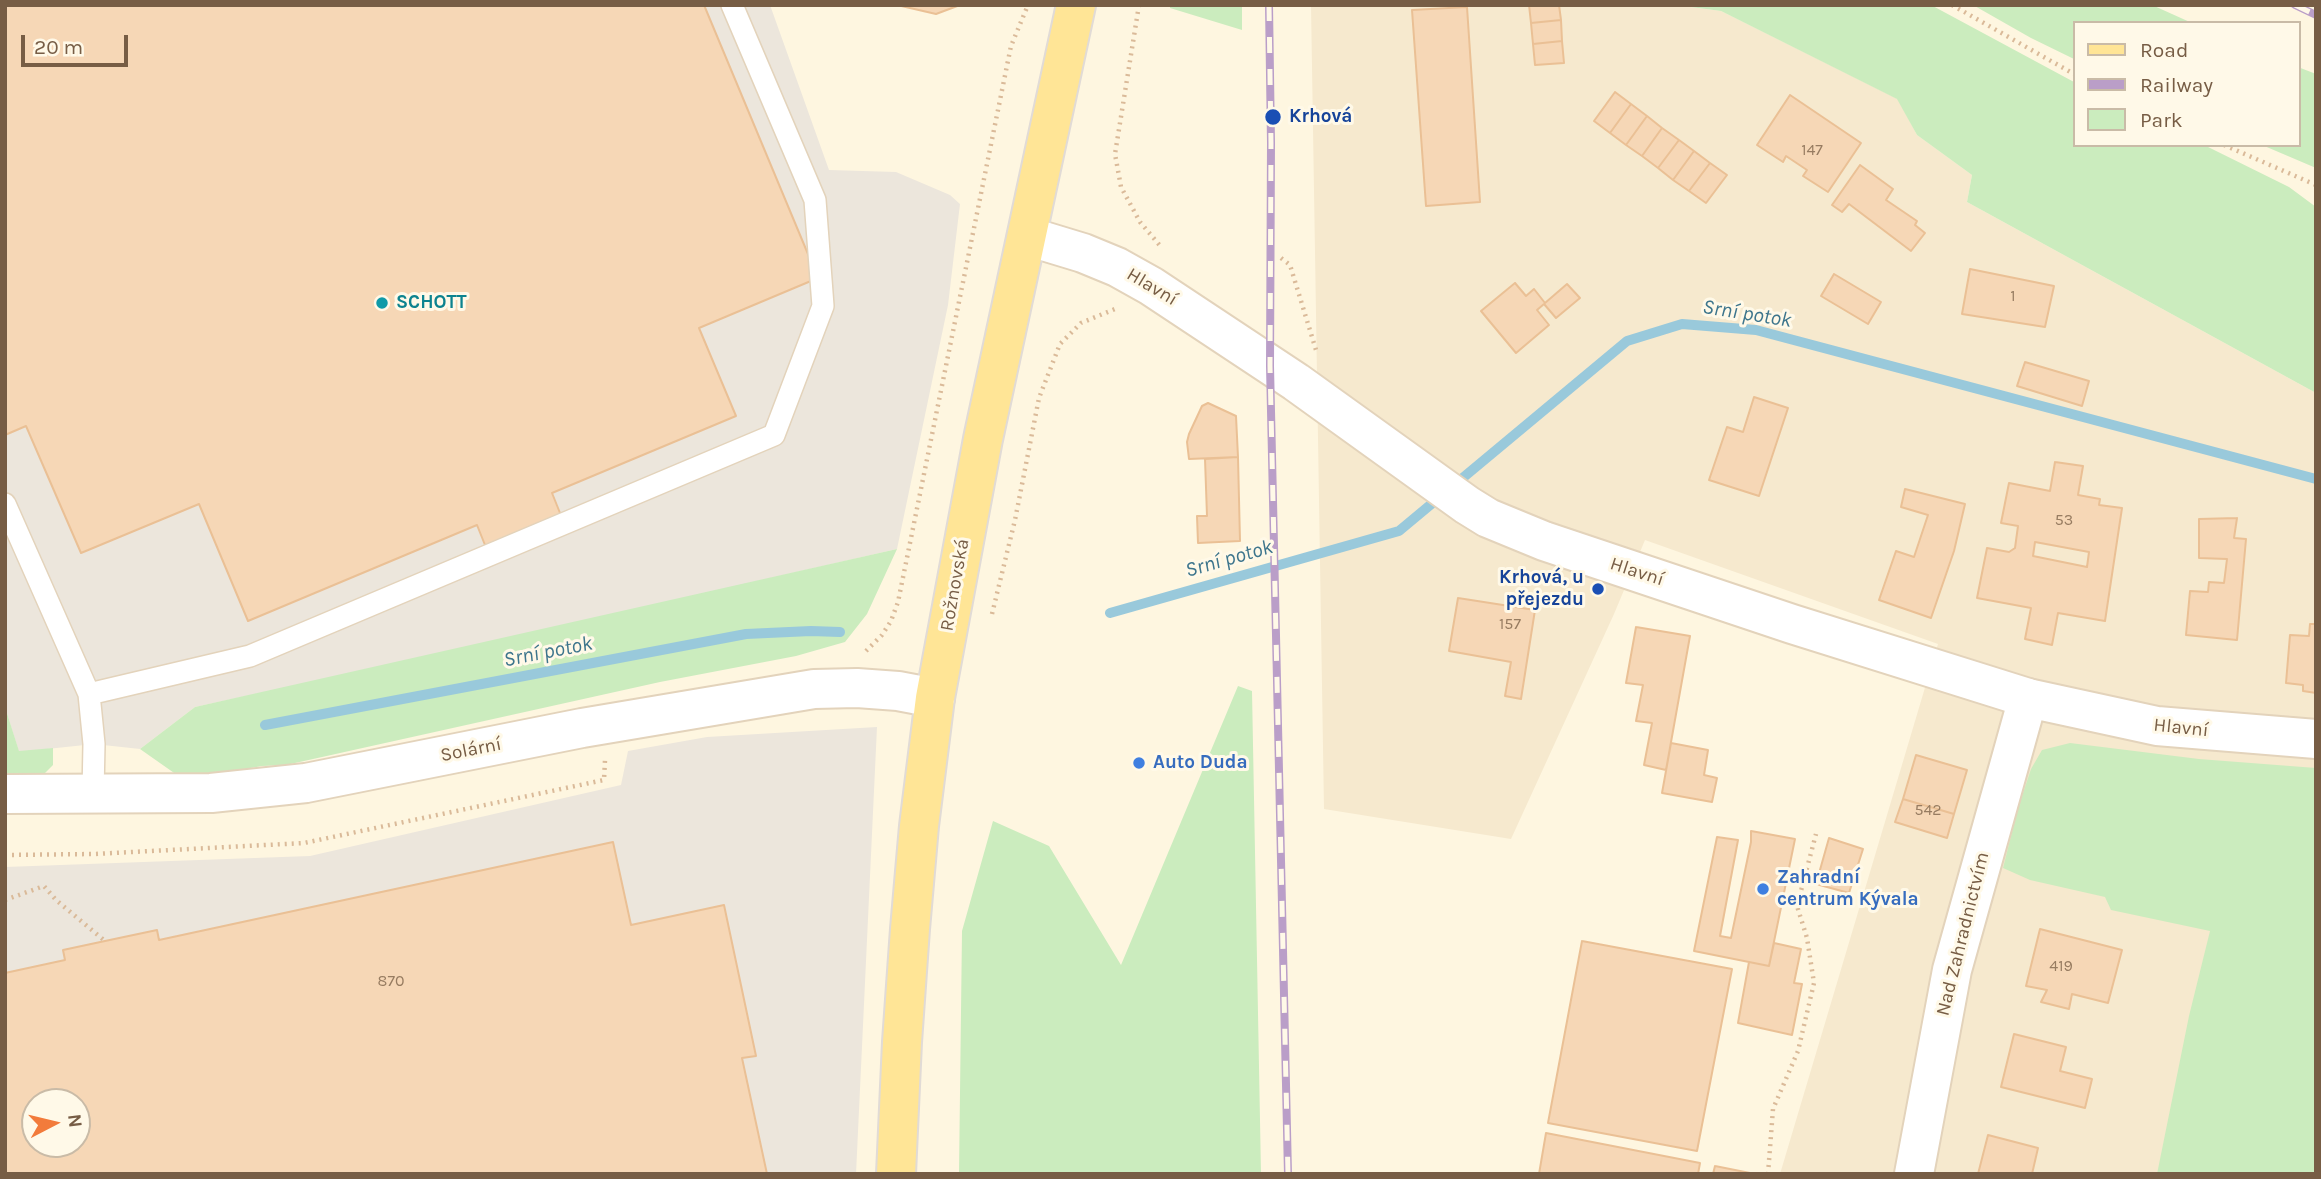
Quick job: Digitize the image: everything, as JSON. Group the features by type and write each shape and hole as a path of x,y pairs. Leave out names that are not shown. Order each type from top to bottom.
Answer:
{"main road":[{"name":"Rožnovská","path":"896,1174 910,929 919,826 935,698 969,507 1076,5"}],"street":[{"name":"Hlavní","path":"1027,236 1083,253 1117,267 1151,286 1296,382 1467,506 1488,518 1544,541 1792,624 2028,698 2157,726 2316,739"},
{"name":"Solární","path":"5,794 211,793 306,783 582,728 814,689 898,691 935,698"},
{"name":"Nad Zahradnictvím","path":"1914,1174 1952,970 2028,698"}],"lane":[{"path":"89,694 250,656 774,435 823,306 815,200 732,5"},
{"path":"5,504 89,694 94,744 93,793"}],"path":[{"path":"862,653 872,647 882,635 898,602 1011,46 1028,5"},
{"path":"1139,5 1115,154 1121,187 1140,222 1169,256"},
{"path":"1952,5 2072,73"},
{"path":"2229,147 2316,185"},
{"path":"1281,258 1290,265 1317,353"},
{"path":"992,614 1040,398 1060,344 1081,323 1118,308"},
{"path":"5,855 94,854 303,843 604,780 606,758"},
{"path":"1768,1174 1773,1110 1798,1051 1814,983 1807,938 1797,906 1816,834"},
{"path":"5,900 44,886 56,900 105,941"}],"shaded area":[{"name":"SCHOTT","path":"5,5 770,5 829,170 896,172 950,195 960,204 948,305 897,549 414,660 195,707 140,749 94,744 19,752 5,707"},
{"path":"1311,5 1675,5 1721,11 1898,99 1917,135 1972,175 1967,202 2316,393 2316,1174 1780,1174 1938,644 1645,540 1511,839 1324,809"},
{"path":"877,727 856,1174 5,1174 5,867 310,856 621,785 628,751 707,737"}],"green space":[{"path":"1170,5 1242,5 1242,30 1170,8"},
{"path":"1676,5 1931,5 2072,81 2072,147 2208,147 2289,187 2316,207 2316,393 1967,202 1972,175 1917,135 1897,99 1721,11"},
{"path":"1973,5 2152,5 2188,21 2072,21 2072,58"},
{"path":"2300,68 2316,74 2316,168 2267,147 2300,147"},
{"path":"897,549 867,614 845,642 796,656 660,682 286,765 223,773 177,775 140,749 195,707"},
{"path":"1238,686 1252,691 1261,1174 959,1174 962,931 993,821 1049,846 1121,965"},
{"path":"5,707 19,751 53,748 53,765 44,774 5,776"},
{"path":"2070,743 2199,759 2316,768 2316,1174 2157,1174 2189,1016 2210,931 2111,910 2105,897 2030,880 2003,868 2031,769 2042,750"}],"building":[{"name":"SCHOTT","path":"5,5 704,5 818,278 699,328 736,416 552,493 562,518 487,550 477,525 248,621 199,504 81,553 26,426 5,435"},
{"path":"897,5 960,5 936,14"},
{"path":"1529,5 1559,5 1561,20 1531,23"},
{"path":"1467,7 1480,202 1426,206 1412,10"},
{"path":"1561,20 1562,41 1533,44 1531,23"},
{"path":"1562,41 1564,63 1535,65 1533,44"},
{"path":"1615,92 1631,104 1610,133 1594,121"},
{"path":"1790,95 1861,143 1828,192 1803,176 1807,170 1786,156 1783,162 1757,145"},
{"path":"1631,104 1647,116 1626,145 1610,133"},
{"path":"1647,116 1662,128 1642,156 1626,145"},
{"path":"1662,128 1679,140 1658,168 1642,156"},
{"path":"1679,140 1694,151 1673,180 1658,168"},
{"path":"1694,151 1710,163 1689,191 1673,180"},
{"path":"1710,163 1727,175 1706,203 1689,191"},
{"path":"1860,165 1893,189 1886,200 1917,221 1915,225 1925,233 1911,251 1849,204 1842,212 1832,205"},
{"path":"1970,269 2054,286 2045,327 1962,314"},
{"path":"1834,274 1881,302 1868,324 1821,296"},
{"path":"1515,283 1526,296 1534,289 1545,303 1567,284 1580,298 1556,318 1544,304 1537,310 1549,325 1516,353 1481,311"},
{"path":"2025,362 2089,381 2082,406 2017,386"},
{"path":"1754,397 1788,408 1759,496 1709,480 1727,427 1743,432"},
{"path":"1208,403 1236,416 1238,457 1189,459 1189,434 1202,406"},
{"path":"1238,457 1240,541 1198,543 1197,516 1207,516 1205,459"},
{"path":"2055,462 2083,466 2078,495 2100,499 2099,505 2122,508 2105,621 2058,613 2052,645 2025,639 2031,608 1977,598 1987,548 2009,552 2015,548 2018,526 2001,523 2009,483 2050,491","holes":["2035,542 2089,552 2087,567 2033,556"]},
{"path":"1905,489 1965,504 1954,551 1931,618 1879,600 1896,551 1914,557 1928,515 1901,507"},
{"path":"2237,518 2234,538 2246,539 2237,640 2186,635 2190,591 2208,592 2209,582 2224,583 2227,559 2199,558 2199,519"},
{"path":"1458,598 1535,610 1521,699 1505,696 1511,662 1449,651"},
{"path":"2310,624 2316,624 2316,693 2303,691 2303,685 2286,683 2290,635 2309,636"},
{"path":"1636,627 1690,636 1666,770 1644,765 1652,723 1636,721 1643,685 1626,683"},
{"path":"1671,743 1708,750 1704,775 1717,778 1712,802 1662,793"},
{"path":"1916,755 1967,770 1954,814 1903,799"},
{"path":"1903,799 1954,814 1947,838 1895,822"},
{"name":"Zahradní centrum Kývala","path":"1751,831 1795,839 1769,966 1694,951 1717,837 1738,840 1720,936 1731,938"},
{"path":"1829,838 1863,849 1849,893 1816,884"},
{"path":"613,842 631,925 724,905 756,1056 742,1058 767,1174 5,1174 5,973 65,960 63,950 157,930 159,940"},
{"path":"2040,929 2122,950 2108,1003 2072,994 2069,1009 2041,1002 2047,990 2026,986"},
{"path":"1582,941 1732,969 1697,1151 1548,1123"},
{"path":"1774,943 1801,949 1794,983 1802,984 1792,1035 1738,1023 1749,962 1769,966"},
{"path":"2014,1034 2066,1047 2060,1071 2092,1079 2085,1108 2001,1087"},
{"path":"1546,1133 1700,1163 1698,1174 1539,1174"},
{"path":"1988,1135 2038,1148 2032,1174 1978,1174"},
{"path":"1715,1166 1755,1174 1713,1174"}],"waterway":[{"name":"Srní potok","path":"1110,613 1399,531 1627,341 1682,324 1756,330 2316,479"},
{"name":"Srní potok","path":"265,725 746,634 840,632"}],"railway":[{"path":"1269,5 1270,366 1288,1174"},
{"path":"2295,5 2316,15"}],"place":[{"name":"Krhová","path":"1273,117"},
{"name":"SCHOTT","path":"382,303"},
{"name":"Krhová, u přejezdu","path":"1598,589"},
{"name":"Auto Duda","path":"1139,763"},
{"name":"Zahradní centrum Kývala","path":"1763,889"}]}
